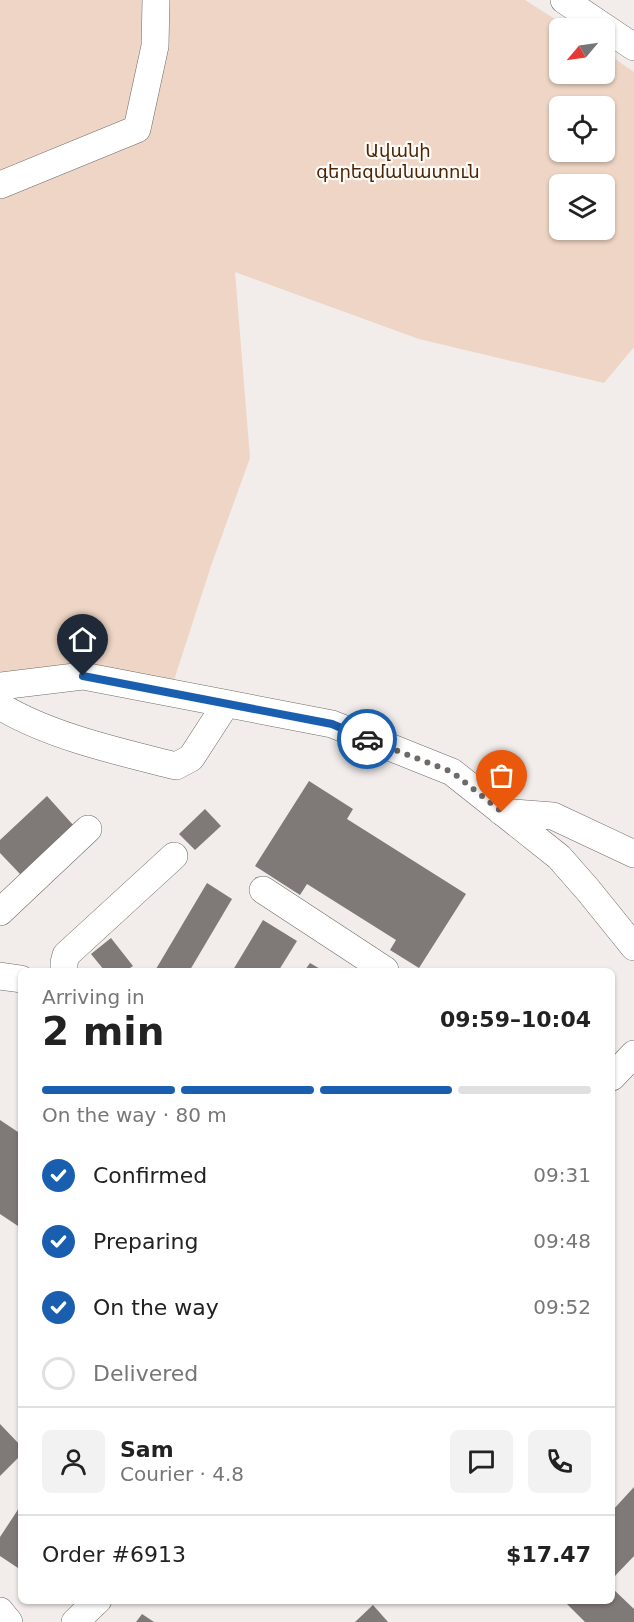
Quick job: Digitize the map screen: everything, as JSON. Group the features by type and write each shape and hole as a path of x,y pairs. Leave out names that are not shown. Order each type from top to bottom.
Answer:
{"street":[{"path":"0,185 137,129 155,46 156,0"},
{"path":"564,0 634,46"},
{"path":"0,686 83,676 332,724 452,772 559,857 634,947"},
{"path":"0,706 21,719 116,751 176,766 191,758 226,704"},
{"path":"502,812 553,816 634,854"},
{"path":"0,912 88,829"},
{"path":"64,968 66,955 174,856"},
{"path":"263,890 382,968"},
{"path":"0,976 18,979"},
{"path":"615,1074 634,1054"},
{"path":"75,1622 94,1604"},
{"path":"0,1611 9,1622"}],"green space":[{"name":"Ավանի գերեզմանատուն","path":"0,0 525,0 553,18 549,18 549,84 615,84 615,59 634,72 634,347 604,383 419,339 235,272 250,458 212,563 174,680 114,673 0,672"}],"building":[{"path":"309,781 353,809 347,819 466,894 419,968 390,950 396,940 307,884 300,895 255,866"},
{"path":"47,796 74,826 21,875 0,853 0,840"},
{"path":"205,809 221,826 195,850 179,834"},
{"path":"207,883 232,899 191,968 157,968"},
{"path":"263,920 297,941 280,968 234,968"},
{"path":"111,938 133,966 130,968 102,968 91,954"},
{"path":"310,963 319,968 306,968"},
{"path":"0,1120 18,1132 18,1226 0,1214"},
{"path":"0,1424 18,1443 18,1458 0,1476"},
{"path":"634,1487 634,1556 615,1576 615,1508"},
{"path":"18,1510 18,1568 0,1556 0,1537"},
{"path":"615,1591 634,1609 634,1622 585,1622 567,1604 615,1604"},
{"path":"373,1605 388,1622 355,1622"},
{"path":"142,1614 154,1622 136,1622"}],"way so far":[{"path":"367,739 452,772 502,812"}],"route":[{"path":"83,676 332,724 367,739"}]}
